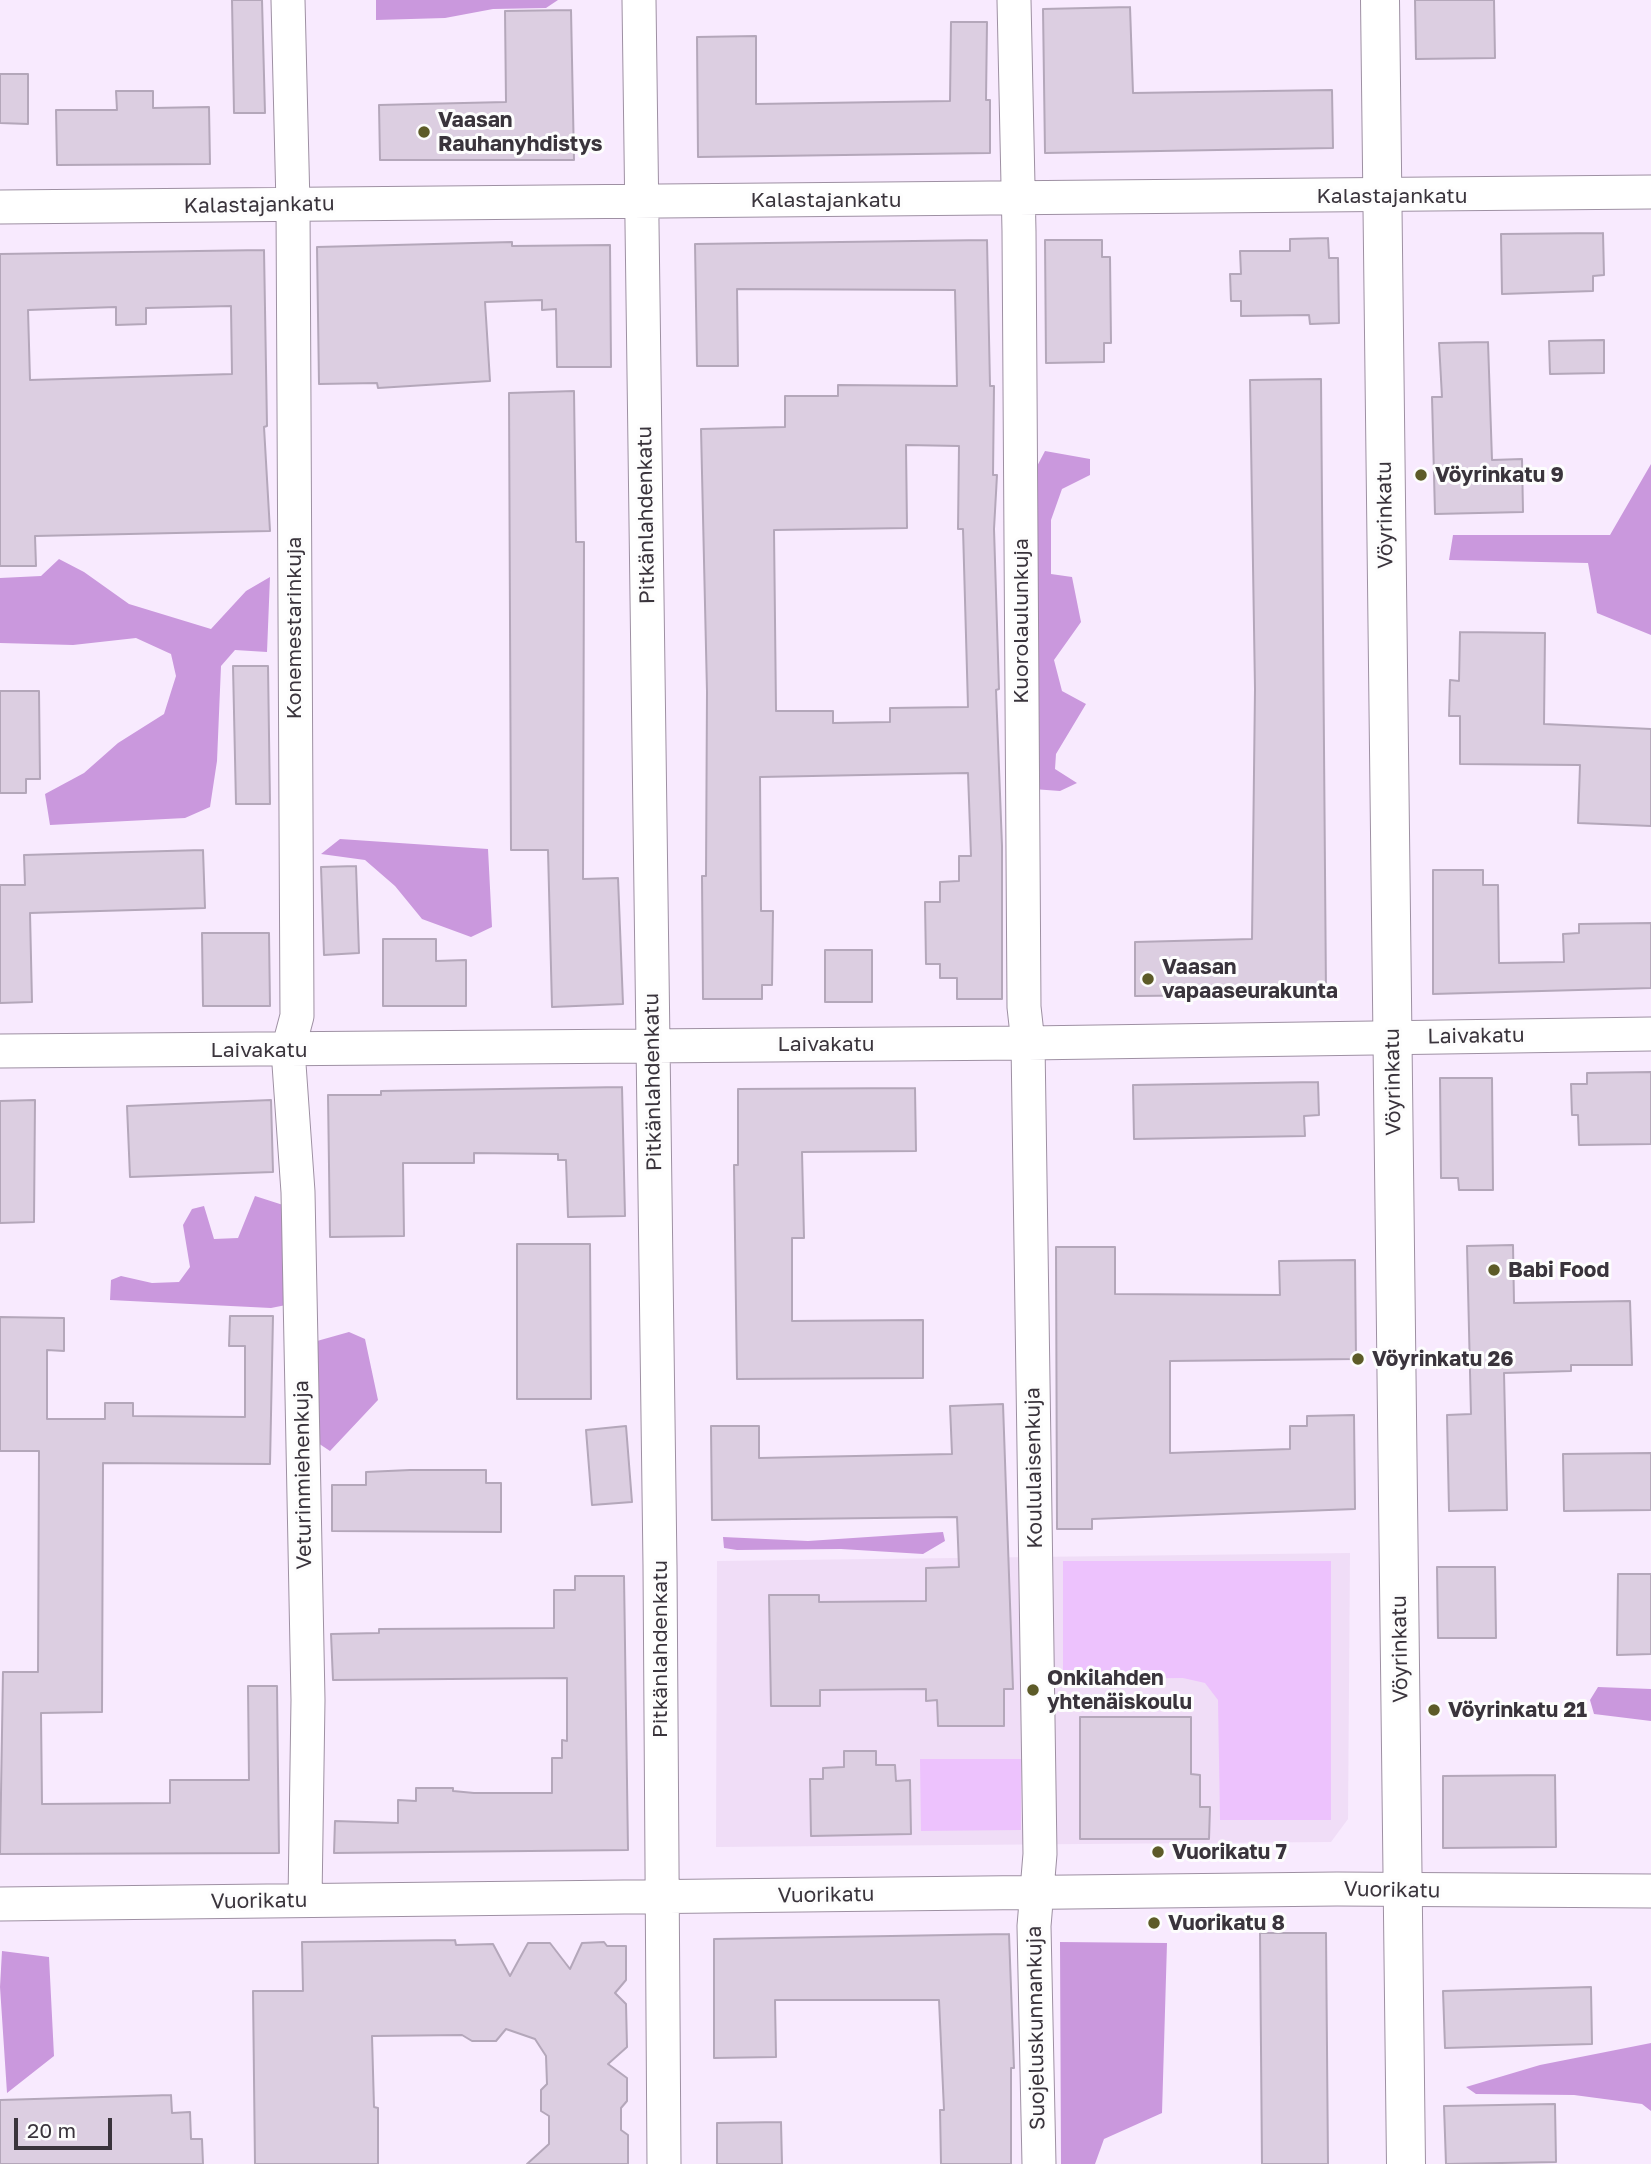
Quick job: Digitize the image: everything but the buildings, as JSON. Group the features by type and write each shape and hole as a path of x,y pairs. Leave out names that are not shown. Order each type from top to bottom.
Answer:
{"main road":[{"name":"Vöyrinkatu","path":"1380,0 1406,2164"}],"street":[{"name":"Konemestarinkuja","path":"288,0 293,205 297,1016 288,1050"},
{"name":"Pitkänlahdenkatu","path":"639,0 664,2164"},
{"name":"Kuorolaulunkuja","path":"1014,0 1024,994 1028,1043"},
{"name":"Kalastajankatu","path":"0,207 1651,192"},
{"name":"Laivakatu","path":"0,1051 1028,1043 1651,1034"},
{"name":"Koululaisenkuja","path":"1028,1043 1040,1854 1036,1893"},
{"name":"Veturinmiehenkuja","path":"288,1050 298,1192 308,1700 305,1900"},
{"name":"Vuorikatu","path":"0,1904 1402,1889 1651,1891"},
{"name":"Suojeluskunnankuja","path":"1036,1893 1034,1926 1039,2164"}],"shaded area":[{"path":"376,0 558,0 546,8 493,9 445,18 376,20"},
{"path":"1045,451 1090,459 1090,475 1062,489 1051,520 1051,574 1072,577 1081,622 1054,660 1062,691 1086,704 1056,754 1055,769 1077,783 1060,791 1033,789 1034,472"},
{"path":"1651,464 1651,635 1597,613 1588,563 1449,560 1453,535 1610,535"},
{"path":"59,559 84,572 129,604 211,629 246,591 270,577 267,652 235,650 221,666 217,761 210,807 185,818 50,825 45,794 84,773 118,743 164,714 176,676 171,654 136,638 73,645 0,643 0,578 41,576"},
{"path":"340,839 488,849 492,927 471,937 422,919 395,886 365,860 321,854"},
{"path":"255,1196 283,1205 286,1305 271,1308 110,1300 111,1280 121,1276 152,1283 179,1282 190,1267 183,1225 192,1209 204,1206 214,1239 238,1238"},
{"path":"349,1332 365,1339 378,1400 330,1451 315,1441 317,1341"},
{"path":"943,1532 945,1541 923,1554 841,1549 737,1550 724,1548 723,1537 808,1541"},
{"name":"Onkilahden yhtenäiskoulu","path":"1350,1553 1348,1819 1331,1842 716,1847 717,1561"},
{"path":"1063,1561 1331,1561 1331,1820 1220,1820 1218,1700 1205,1683 1183,1678 1092,1679 1063,1686"},
{"path":"1598,1687 1651,1689 1651,1721 1594,1714 1590,1700"},
{"path":"920,1759 1021,1759 1021,1830 921,1831"},
{"path":"1060,1942 1167,1943 1162,2113 1104,2139 1095,2164 1061,2164"},
{"path":"2,1951 49,1957 54,2056 7,2093 0,1987"},
{"path":"1651,2043 1651,2111 1642,2104 1574,2095 1476,2094 1466,2087 1540,2065"}],"place":[{"name":"Vaasan Rauhanyhdistys","path":"424,132"},
{"name":"Vöyrinkatu 9","path":"1421,475"},
{"name":"Vaasan vapaaseurakunta","path":"1148,979"},
{"name":"Babi Food","path":"1494,1270"},
{"name":"Vöyrinkatu 26","path":"1358,1359"},
{"name":"Onkilahden yhtenäiskoulu","path":"1033,1690"},
{"name":"Vöyrinkatu 21","path":"1434,1710"},
{"name":"Vuorikatu 7","path":"1158,1852"},
{"name":"Vuorikatu 8","path":"1154,1923"}]}
